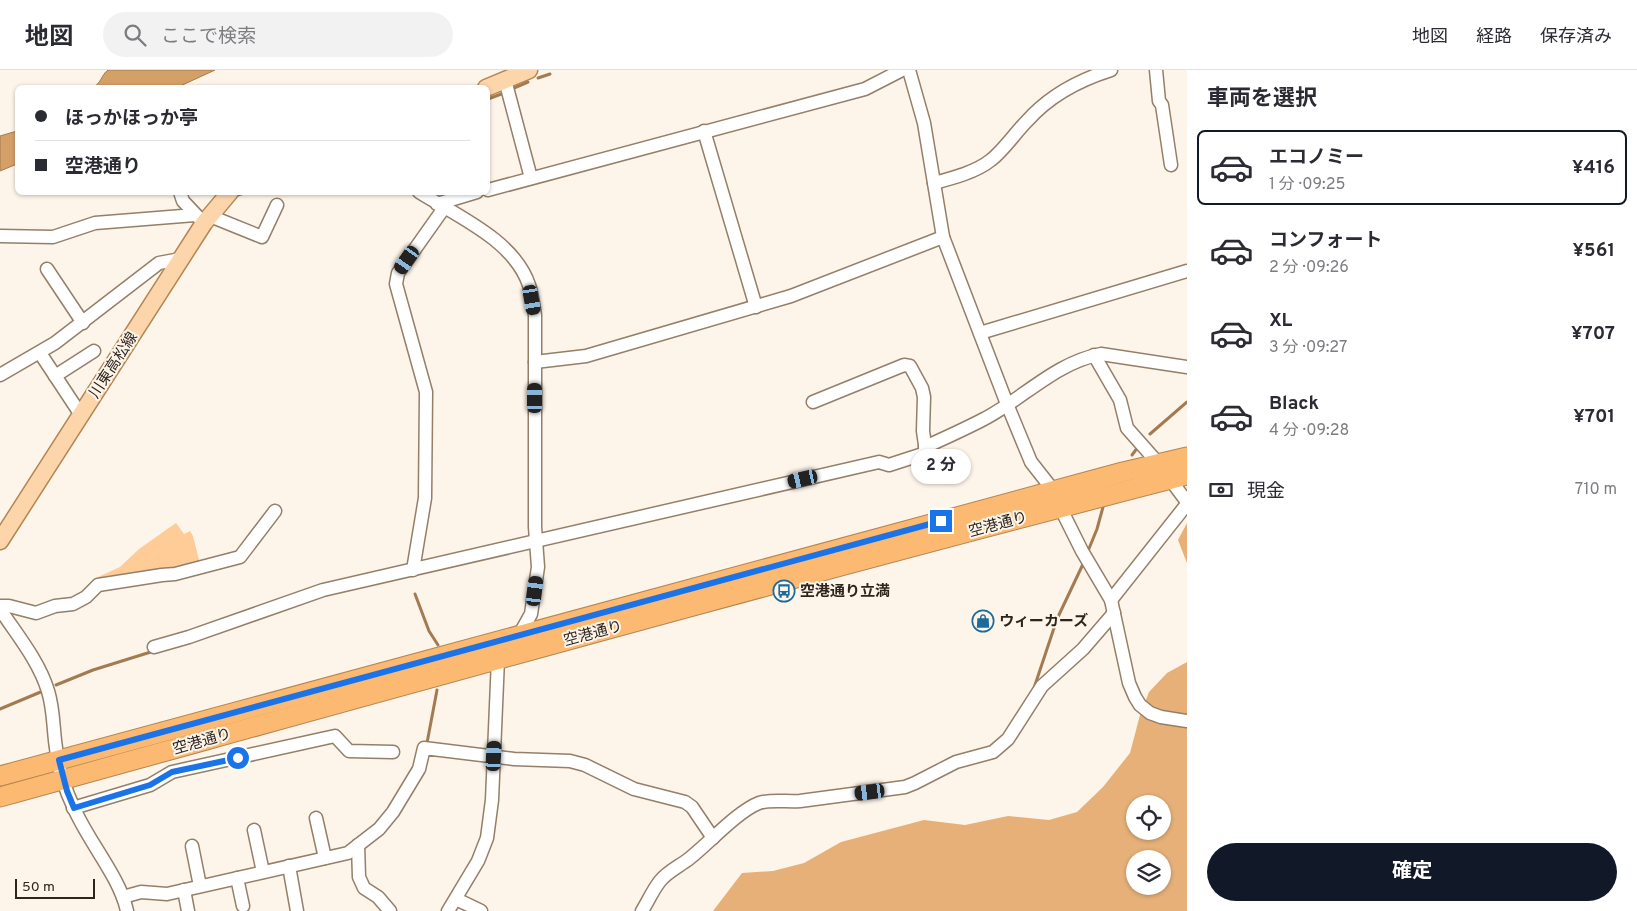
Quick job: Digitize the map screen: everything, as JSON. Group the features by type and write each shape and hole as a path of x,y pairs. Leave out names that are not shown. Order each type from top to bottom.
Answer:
{"highway":[{"name":"空港通り","path":"0,797 498,659 1056,499 1158,463 1187,456"},
{"name":"空港通り","path":"0,776 519,636 1056,499 1179,477"}],"main road":[{"path":"490,86 529,70"},
{"name":"川東高松線","path":"0,541 180,260 203,218 227,195"}],"street":[{"path":"490,189 865,89 902,70"},
{"path":"909,70 924,123 943,237 1031,462 1056,499 1112,607 1129,683 1135,697 1140,705 1161,717 1187,720"},
{"path":"934,183 959,176 991,160 1029,118 1049,100 1072,85 1111,70"},
{"path":"1156,70 1159,101 1162,104 1171,165"},
{"path":"506,80 531,178"},
{"path":"704,131 756,307"},
{"path":"181,195 182,200 203,218"},
{"path":"424,195 496,239 510,254 522,269 530,286 535,315 536,542 538,567 535,591 531,614 519,636 498,659 492,800 487,838 480,856 448,911"},
{"path":"412,570 424,498 426,392 396,284 398,273 440,206 469,195"},
{"path":"0,236 52,237 95,223 203,218 262,237 277,205"},
{"path":"535,362 586,356 756,307 791,296 943,237"},
{"path":"0,375 40,353 83,323 159,263 180,260"},
{"path":"47,269 83,323"},
{"path":"980,333 1187,270"},
{"path":"55,376 94,351"},
{"path":"40,353 81,415"},
{"path":"925,447 986,419 1070,363 1094,355 1101,354 1187,367"},
{"path":"642,911 659,882 666,875 689,859 746,810 757,804 768,800 800,801 905,787 916,784 956,762 993,752 1008,739 1042,686 1083,648 1187,503 1179,477 1158,463 1127,428 1120,400 1094,355"},
{"path":"154,647 189,637 323,590 879,462 889,465 926,452 923,430 924,397 922,388 910,366 904,365 813,402"},
{"path":"127,911 123,897 74,808 56,750 53,711 48,689 38,667 0,608 9,606 36,613 55,606 73,604 86,597 98,585 176,574 240,557 275,511"},
{"path":"74,808 150,785 172,772 335,736 349,750 393,752"},
{"path":"123,897 141,892 167,894 348,853 379,829 393,812 419,770 424,748 514,759 570,761 585,765 634,789 685,802 692,807 713,838"},
{"path":"316,818 325,858"},
{"path":"254,830 263,872"},
{"path":"358,845 360,877 364,888 378,897 390,911"},
{"path":"192,846 200,886"},
{"path":"289,866 297,911"},
{"path":"237,878 243,906"},
{"path":"184,890 188,911"},
{"path":"456,898 480,911"}],"shaded area":[{"path":"108,70 215,70 182,85 96,85"},
{"path":"15,132 15,165 0,171 0,136"},
{"path":"176,523 184,534 190,531 193,536 200,564 99,583 98,577 120,567 139,549"},
{"path":"1187,523 1187,563 1178,540"},
{"path":"1187,662 1187,911 713,911 742,873 773,871 804,863 841,842 924,820 965,825 1008,816 1049,820 1077,812 1103,787 1130,753 1140,715 1149,692 1167,673"}],"waterway":[{"path":"538,78 550,74"},
{"path":"514,88 528,82"},
{"path":"490,98 504,93"},
{"path":"1150,434 1187,402"},
{"path":"1132,455 1138,447"},
{"path":"1088,551 1103,507"},
{"path":"1034,688 1057,619 1084,562"},
{"path":"415,594 429,631 438,645"},
{"path":"56,685 93,670 154,651"},
{"path":"427,743 437,690"},
{"path":"0,709 43,691"}],"place":[{"name":"空港通り立満","path":"784,591"},
{"name":"ウィーカーズ","path":"983,621"}],"route":[{"path":"238,758 172,772 150,785 74,808 67,791 59,760 941,521"}]}
